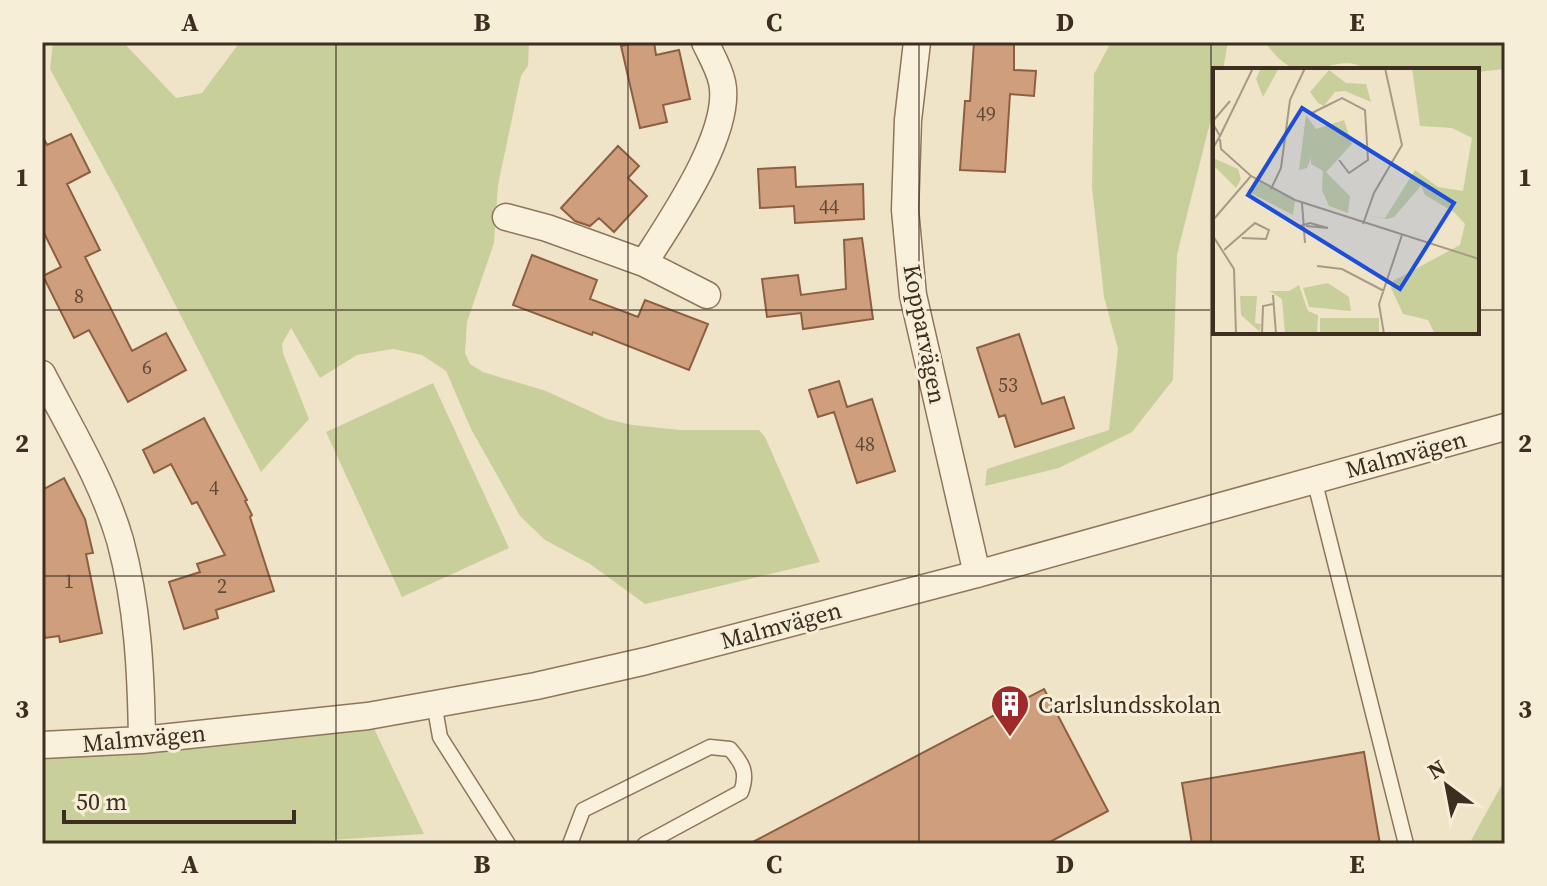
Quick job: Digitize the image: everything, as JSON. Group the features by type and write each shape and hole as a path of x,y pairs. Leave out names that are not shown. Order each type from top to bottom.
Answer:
{"street":[{"path":"644,263 686,197 721,115 723,83 705,42"},
{"name":"Kopparvägen","path":"917,42 908,120 905,210 913,295 977,574"},
{"path":"506,217 547,228 644,263 707,295"},
{"path":"42,374 101,489 119,539 140,653 142,740"},
{"name":"Malmvägen","path":"42,745 142,740 368,716 536,686 646,661 977,574 1505,427"}],"lane":[{"path":"1314,479 1406,844"},
{"path":"434,703 440,737 508,844"},
{"path":"570,844 583,810 710,747 730,749 742,762 746,778 741,792 645,844"}],"green space":[{"path":"53,42 123,42 176,98 202,93 240,42 529,42 528,66 521,76 498,185 494,243 467,322 465,353 470,364 483,372 546,391 607,419 632,425 680,430 759,430 765,437 820,562 645,604 590,564 545,540 520,516 471,429 446,371 422,355 393,349 357,355 320,378 291,328 282,344 283,353 309,419 261,472 120,197 50,69"},
{"path":"1111,42 1228,42 1223,68 1213,68 1213,111 1177,255 1173,380 1132,432 1059,468 985,486 987,469 1109,430 1118,349 1104,297 1092,187 1094,74"},
{"path":"1265,42 1505,42 1505,69 1479,72 1479,68 1363,68 1354,64 1293,68"},
{"path":"433,383 509,548 402,597 326,432"},
{"path":"368,716 424,834 269,844 42,844 42,745"},
{"path":"1505,779 1505,844 1469,844"}],"building":[{"path":"654,42 656,55 679,50 690,99 663,105 667,122 640,128 621,46"},
{"path":"974,42 1014,42 1014,70 1036,71 1034,96 1010,94 1005,172 960,170 965,101 970,101"},
{"path":"71,134 90,172 67,184 100,250 85,257 132,351 166,333 186,370 128,402 89,330 74,338 43,276 61,267 42,229 42,135 47,145"},
{"path":"618,146 639,166 628,178 647,196 614,232 599,218 590,226 575,221 561,208"},
{"path":"795,167 796,187 863,184 864,219 795,223 794,206 760,208 758,169"},
{"path":"862,238 873,319 803,329 801,313 767,317 762,279 798,275 801,295 846,289 844,240"},
{"path":"532,255 597,280 590,299 638,317 645,300 708,324 689,370 513,305"},
{"path":"1019,334 1042,404 1064,397 1074,428 1015,447 1005,415 999,417 977,348"},
{"path":"839,381 847,407 872,399 895,471 857,483 834,412 818,417 809,390"},
{"path":"204,418 247,500 274,591 216,610 218,618 184,629 169,582 200,572 197,564 225,555 197,502 192,504 171,464 154,473 143,450"},
{"path":"64,478 85,519 93,553 86,554 102,633 60,642 59,636 45,638 42,624 42,490"},
{"name":"Carlslundsskolan","path":"1044,689 1108,811 1046,844 749,844"},
{"name":"Carlslundsskolan","path":"1364,752 1380,844 1192,844 1182,783"}],"place":[{"name":"Carlslundsskolan","path":"1010,738"}]}
